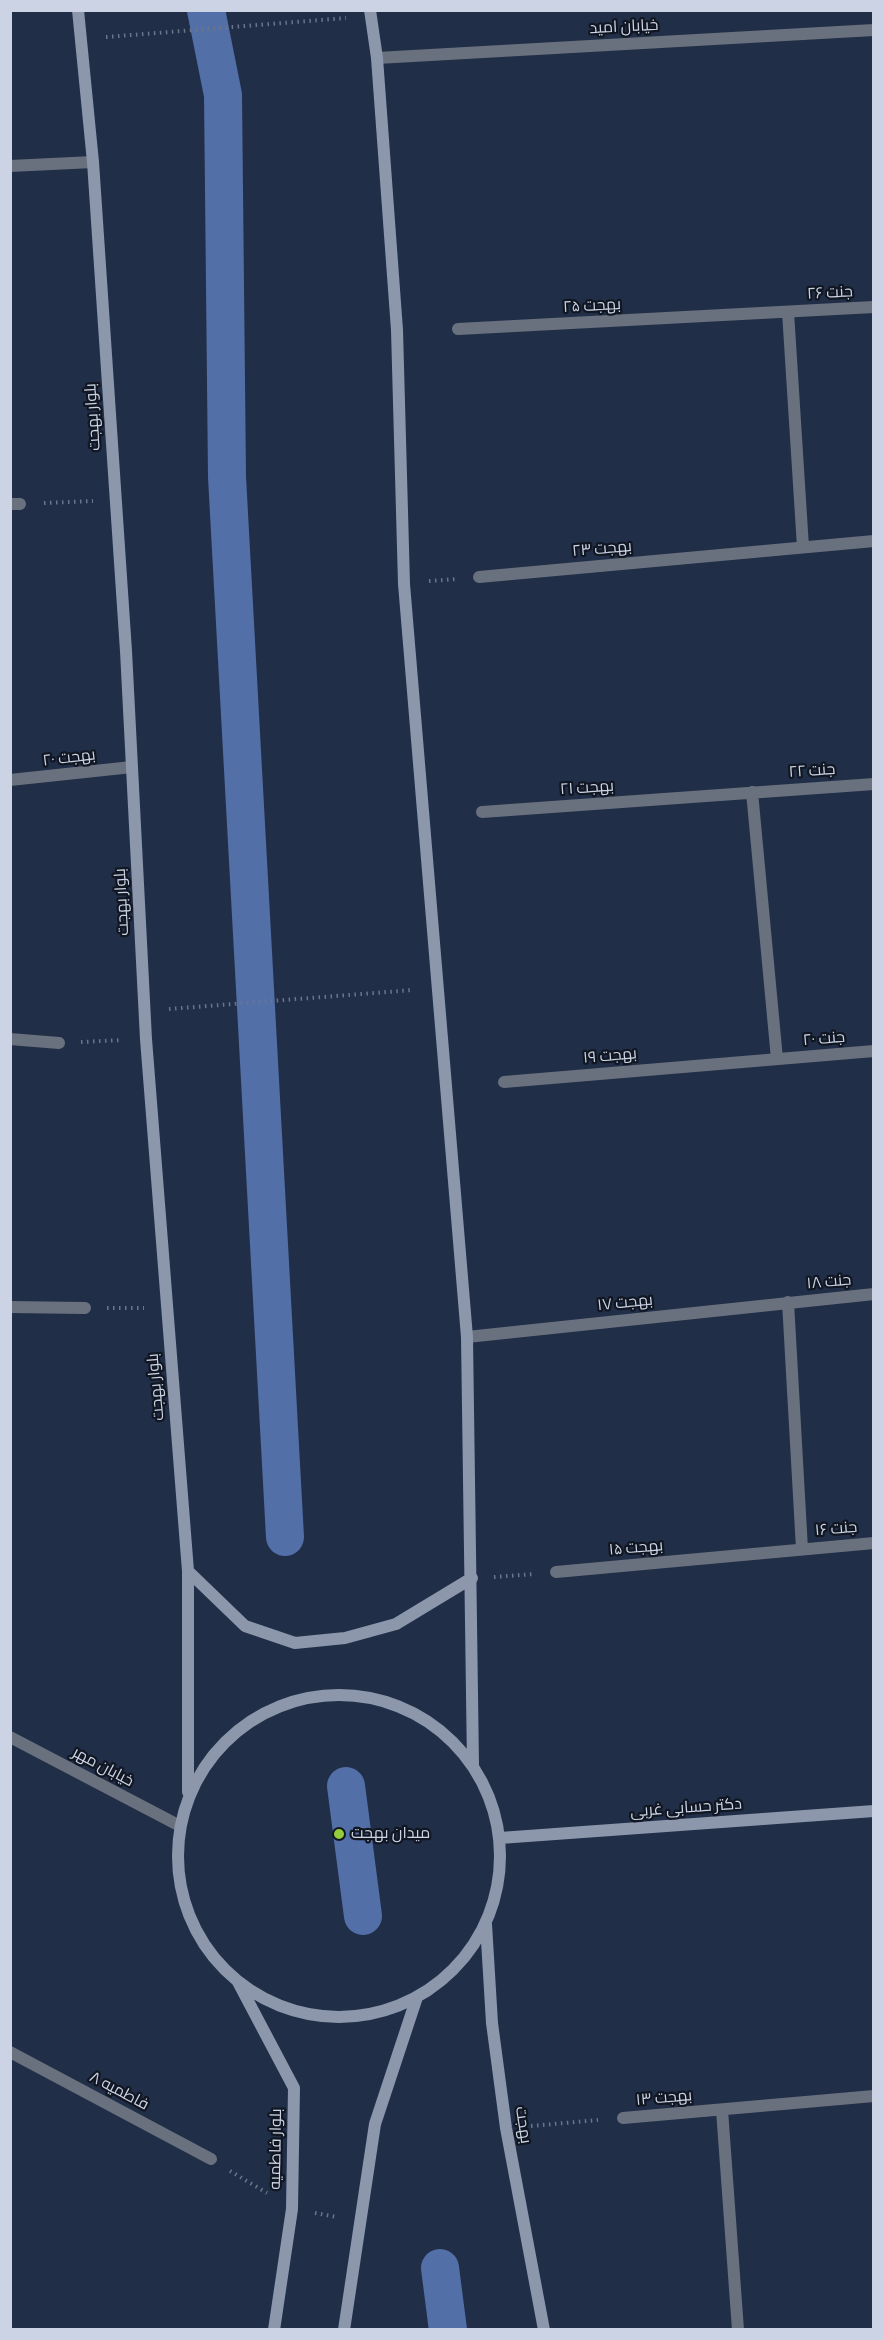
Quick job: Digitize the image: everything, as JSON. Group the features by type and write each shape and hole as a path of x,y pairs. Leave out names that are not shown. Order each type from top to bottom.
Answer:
{"main road":[{"name":"بلوار بهجت","path":"78,10 93,162 132,767 146,1039 188,1571 189,1792"},
{"path":"371,13 377,58 397,330 404,584 467,1337 473,1765"},
{"path":"188,1571 245,1626 295,1643 345,1638 396,1624 472,1578"},
{"path":"357,1694 423,1717 473,1765 486,1787 501,1838 499,1882 486,1924 458,1966 417,1997 382,2012 344,2017 306,2014 270,2002 238,1981 202,1943 181,1895 180,1826 189,1792 228,1736 288,1701 357,1694"},
{"name":"دکتر حسابی غربی","path":"501,1838 873,1811"},
{"name":"بهجت","path":"486,1924 492,2023 506,2128 544,2330"},
{"name":"بلوار فاطمیه","path":"238,1981 294,2088 292,2209 274,2330"},
{"path":"344,2330 375,2124 417,1997"}],"street":[{"name":"خیابان امید","path":"377,58 873,30"},
{"path":"10,166 93,162"},
{"name":"جنت ۲۶","path":"788,312 873,307"},
{"path":"788,312 803,547"},
{"name":"بهجت ۲۵","path":"458,329 788,312"},
{"name":"بهجت ۲۳","path":"479,577 873,541"},
{"name":"بهجت ۲۰","path":"10,780 132,767"},
{"name":"جنت ۲۲","path":"752,792 873,784"},
{"path":"752,792 777,1059"},
{"name":"بهجت ۲۱","path":"483,812 752,792"},
{"path":"10,1039 59,1043"},
{"name":"جنت ۲۰","path":"777,1059 873,1051"},
{"name":"بهجت ۱۹","path":"504,1082 777,1059"},
{"name":"جنت ۱۸","path":"788,1302 873,1294"},
{"path":"788,1302 802,1549"},
{"name":"بهجت ۱۷","path":"467,1337 788,1302"},
{"path":"10,1307 85,1308"},
{"name":"جنت ۱۶","path":"802,1549 873,1543"},
{"name":"بهجت ۱۵","path":"556,1572 802,1549"},
{"name":"خیابان مهر","path":"10,1737 180,1826"},
{"name":"فاطمیه ۸","path":"10,2052 211,2159"},
{"name":"بهجت ۱۳","path":"623,2118 873,2096"},
{"path":"722,2110 738,2330"}],"path":[{"path":"81,38 150,34 371,13"},
{"path":"15,504 115,500"},
{"path":"404,584 479,577"},
{"path":"145,1010 437,988"},
{"path":"59,1043 146,1039"},
{"path":"85,1308 166,1309"},
{"path":"472,1578 556,1572"},
{"name":"بهجت ۱۳","path":"506,2128 623,2118"}],"waterway":[{"path":"206,10 223,95 227,477 285,1537"},
{"path":"346,1786 363,1916"},
{"path":"440,2268 448,2330"}],"place":[{"name":"میدان بهجت","path":"339,1834"}]}
